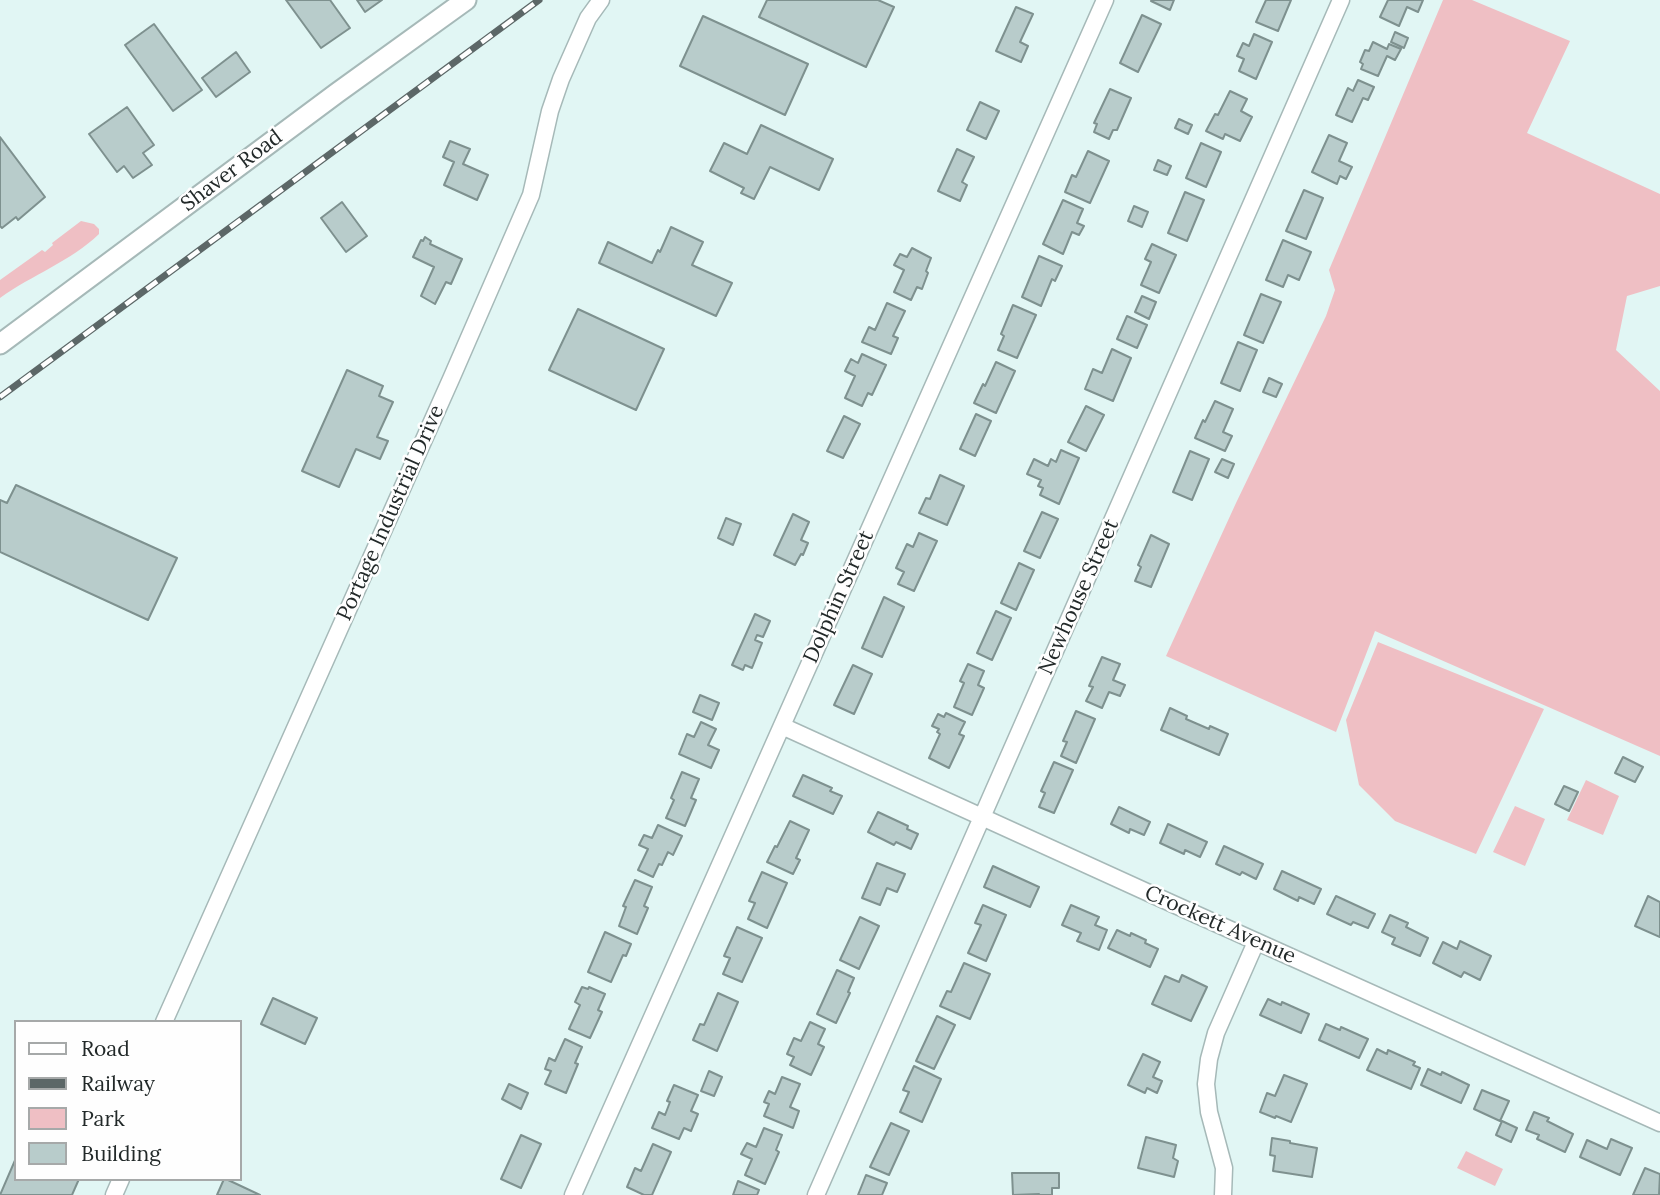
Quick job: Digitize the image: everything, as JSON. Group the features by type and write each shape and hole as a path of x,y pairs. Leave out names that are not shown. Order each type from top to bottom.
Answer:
{"main road":[{"name":"Shaver Road","path":"0,344 466,0"}],"street":[{"name":"Portage Industrial Drive","path":"165,1020 531,195 550,111 561,79 588,18 601,0"},
{"name":"Dolphin Street","path":"573,1195 1105,0"},
{"name":"Newhouse Street","path":"816,1195 1341,0"},
{"name":"Crockett Avenue","path":"782,726 1660,1123"},
{"path":"1223,1195 1224,1168 1209,1112 1206,1084 1209,1059 1216,1033 1256,942"}],"green space":[{"path":"1443,0 1472,0 1570,41 1527,133 1660,194 1660,286 1627,296 1616,350 1660,391 1660,756 1375,631 1336,732 1166,656 1326,316 1335,290 1329,270"},
{"path":"81,221 94,224 99,229 99,234 76,252 0,298 0,280 42,250 45,252 52,243"},
{"path":"1378,642 1544,709 1476,854 1395,821 1359,785 1346,720"},
{"path":"1586,780 1619,796 1603,835 1567,820"},
{"path":"1515,806 1545,819 1525,866 1493,852"},
{"path":"1466,1151 1503,1169 1495,1186 1457,1168"}],"building":[{"path":"286,0 330,0 350,28 321,48"},
{"path":"357,0 382,0 365,12"},
{"path":"767,0 878,0 894,7 866,67 759,17"},
{"path":"1152,0 1174,0 1170,10"},
{"path":"1266,0 1291,0 1278,31 1256,22"},
{"path":"1388,0 1423,0 1418,12 1407,7 1399,26 1380,17"},
{"path":"1016,7 1033,14 1020,42 1028,46 1021,62 996,51"},
{"path":"1142,15 1161,24 1138,72 1120,63"},
{"path":"703,16 808,64 785,115 680,66"},
{"path":"154,24 202,90 173,111 125,45"},
{"path":"1395,32 1408,38 1404,48 1391,42"},
{"path":"1254,34 1272,42 1256,79 1239,71 1244,59 1237,56 1243,43 1249,46"},
{"path":"1373,42 1387,49 1389,44 1401,49 1395,60 1387,56 1378,76 1361,69 1363,64 1360,62 1365,50 1369,51"},
{"path":"236,52 250,72 216,97 202,78"},
{"path":"1358,80 1374,87 1368,100 1363,98 1352,122 1336,115 1348,88 1353,91"},
{"path":"1110,89 1131,98 1117,130 1113,130 1109,139 1094,132 1097,124 1094,123"},
{"path":"1230,91 1247,99 1241,111 1252,117 1240,141 1225,134 1223,139 1206,131"},
{"path":"980,102 999,111 986,139 967,130"},
{"path":"127,107 154,145 143,153 152,165 133,178 124,166 117,172 89,134"},
{"path":"1179,119 1192,125 1188,134 1175,128"},
{"path":"761,125 833,159 819,190 770,167 754,199 741,193 744,188 710,171 724,143 747,154"},
{"path":"1329,135 1347,143 1339,161 1352,167 1346,179 1340,176 1337,184 1312,172"},
{"path":"0,137 45,197 18,220 16,217 2,228 0,226"},
{"path":"450,141 470,149 463,164 488,175 477,200 444,185 454,162 443,157"},
{"path":"1201,143 1221,152 1206,187 1186,178"},
{"path":"957,149 974,157 962,182 967,185 960,201 938,191"},
{"path":"1088,151 1109,161 1090,203 1065,192 1072,175 1076,177"},
{"path":"1158,160 1171,166 1167,175 1154,170"},
{"path":"1304,190 1323,198 1306,239 1286,231"},
{"path":"1185,192 1204,200 1187,241 1168,233"},
{"path":"1063,200 1083,209 1077,223 1084,226 1079,235 1072,232 1063,254 1043,244"},
{"path":"342,202 367,236 346,252 321,218"},
{"path":"1134,206 1148,212 1142,227 1128,221"},
{"path":"671,227 703,242 692,265 732,283 716,316 599,263 608,242 652,263"},
{"path":"425,237 431,241 430,244 462,259 451,284 446,282 435,304 421,296 434,267 413,257"},
{"path":"1283,240 1311,252 1299,280 1288,275 1283,287 1266,280"},
{"path":"1152,244 1176,255 1159,293 1141,285 1151,262 1145,259"},
{"path":"912,248 931,258 922,289 917,287 911,300 894,292 904,270 894,265 900,254 907,257"},
{"path":"1039,256 1062,266 1055,281 1052,279 1041,306 1022,297"},
{"path":"1261,294 1281,302 1263,343 1244,335"},
{"path":"1142,296 1156,302 1149,319 1135,312"},
{"path":"887,303 905,311 893,336 898,338 891,354 862,342 869,327 875,330"},
{"path":"1013,305 1036,315 1017,358 998,350 1004,336 1001,334"},
{"path":"578,309 664,349 636,410 549,370"},
{"path":"1127,316 1147,325 1137,348 1117,339"},
{"path":"1238,342 1257,350 1240,391 1221,383"},
{"path":"1112,349 1131,358 1113,401 1085,389 1093,369 1102,373"},
{"path":"862,354 886,365 872,395 868,393 862,406 845,398 855,376 845,371 851,359 858,363"},
{"path":"996,362 1015,371 996,413 974,403"},
{"path":"347,370 383,386 379,396 393,402 377,437 388,441 380,459 356,449 339,487 302,471"},
{"path":"1269,378 1282,384 1276,397 1263,392"},
{"path":"1215,401 1233,409 1223,432 1232,436 1225,451 1195,438"},
{"path":"1086,406 1104,415 1086,451 1068,442"},
{"path":"976,414 991,421 975,456 960,449"},
{"path":"844,416 860,424 843,458 827,451"},
{"path":"1061,450 1079,458 1059,504 1040,495 1043,488 1038,486 1041,480 1027,474 1034,459 1048,466 1051,459 1056,462"},
{"path":"1190,451 1209,459 1192,500 1173,492"},
{"path":"1222,459 1234,464 1228,478 1215,472"},
{"path":"940,475 964,486 947,525 919,513 926,498 930,499"},
{"path":"16,485 177,558 148,620 0,552 0,500 7,503"},
{"path":"1042,512 1058,519 1040,558 1024,551"},
{"path":"793,514 809,522 801,540 808,543 795,565 774,555"},
{"path":"726,518 741,524 733,545 718,538"},
{"path":"919,533 937,541 914,591 898,584 904,572 896,568 907,544 913,547"},
{"path":"1151,535 1169,544 1151,587 1135,581 1141,567 1138,565"},
{"path":"1019,563 1034,570 1016,610 1001,603"},
{"path":"884,597 904,607 882,657 862,648"},
{"path":"996,611 1011,618 992,660 977,653"},
{"path":"755,614 770,621 763,637 757,635 755,640 762,643 752,668 745,665 743,670 732,665"},
{"path":"1102,657 1120,664 1113,680 1125,685 1120,696 1109,692 1102,708 1086,701 1093,687 1089,686"},
{"path":"968,664 984,671 978,685 984,688 972,715 954,707 964,683 960,681"},
{"path":"853,665 872,674 854,714 834,705"},
{"path":"700,695 719,703 712,720 693,712"},
{"path":"1170,708 1187,716 1186,719 1228,734 1219,755 1161,730"},
{"path":"1076,711 1095,719 1076,763 1061,756 1067,742 1063,741"},
{"path":"946,713 965,722 959,734 964,736 949,768 929,758 940,734 937,732 939,729 932,726 938,714 944,717"},
{"path":"701,722 716,729 708,745 719,750 711,768 679,754 687,734 694,737"},
{"path":"1623,757 1643,767 1635,782 1615,773"},
{"path":"1054,762 1073,770 1054,813 1039,807 1045,793 1041,791"},
{"path":"682,772 699,779 691,798 696,800 685,826 666,818"},
{"path":"803,775 832,788 830,791 842,796 833,814 793,796"},
{"path":"1564,786 1578,792 1569,811 1555,804"},
{"path":"1119,807 1150,822 1144,835 1130,829 1129,833 1111,824"},
{"path":"878,812 908,826 907,829 918,834 911,849 896,842 894,845 868,832"},
{"path":"790,821 809,830 796,858 800,860 793,874 767,862"},
{"path":"1168,824 1207,842 1200,857 1185,850 1184,854 1160,843"},
{"path":"658,825 682,836 673,855 668,852 653,877 638,870 648,849 639,845 644,835 652,838"},
{"path":"1224,846 1263,864 1256,879 1216,864"},
{"path":"877,863 905,874 897,892 887,888 880,905 862,898"},
{"path":"993,866 1039,887 1030,907 984,887"},
{"path":"1282,871 1321,889 1314,904 1299,897 1298,901 1274,889"},
{"path":"762,872 787,883 767,928 748,919 755,903 749,901"},
{"path":"635,880 652,887 644,906 648,908 637,934 619,926 626,907 623,906"},
{"path":"1336,896 1375,914 1368,928 1353,922 1351,925 1327,914"},
{"path":"1648,896 1660,902 1660,937 1635,926"},
{"path":"983,905 1006,915 986,961 968,953 981,925 975,923"},
{"path":"1071,905 1099,917 1095,925 1107,930 1099,950 1077,941 1081,933 1062,925"},
{"path":"1390,915 1408,923 1406,927 1428,938 1420,956 1392,944 1395,938 1382,932"},
{"path":"860,917 879,926 859,969 840,960"},
{"path":"737,927 762,938 742,982 723,974 730,958 724,956"},
{"path":"1117,930 1130,936 1131,933 1158,949 1150,967 1108,948"},
{"path":"605,932 631,944 611,982 588,972"},
{"path":"1460,941 1491,956 1480,980 1464,972 1461,977 1433,963 1443,942 1457,949"},
{"path":"964,963 990,974 970,1019 940,1006 947,991 951,992"},
{"path":"837,970 854,978 836,1023 817,1014"},
{"path":"1182,975 1207,987 1191,1021 1152,1004 1165,976 1179,982"},
{"path":"582,987 605,994 598,1010 602,1012 590,1038 569,1029 580,1005 575,1002"},
{"path":"718,993 738,1002 717,1051 693,1040 700,1024 704,1025"},
{"path":"273,998 317,1018 305,1044 261,1024"},
{"path":"1268,999 1309,1014 1301,1033 1260,1015"},
{"path":"937,1016 955,1025 934,1069 916,1061"},
{"path":"810,1022 825,1029 818,1044 824,1047 811,1075 790,1065 794,1057 787,1054 794,1038 801,1041"},
{"path":"1326,1024 1340,1030 1341,1027 1368,1039 1359,1058 1319,1040"},
{"path":"565,1039 582,1047 566,1093 545,1084 551,1071 545,1069 549,1058 555,1061"},
{"path":"1377,1049 1387,1054 1388,1050 1415,1062 1413,1065 1420,1068 1411,1089 1367,1070"},
{"path":"1143,1054 1160,1062 1153,1077 1162,1081 1157,1093 1147,1088 1145,1093 1128,1085"},
{"path":"914,1066 941,1079 922,1122 900,1112 909,1092 903,1090"},
{"path":"1428,1069 1441,1075 1442,1072 1469,1085 1461,1103 1421,1085"},
{"path":"709,1071 722,1077 714,1096 701,1091"},
{"path":"1284,1075 1307,1084 1291,1122 1260,1112 1267,1093 1275,1096"},
{"path":"782,1077 800,1084 790,1107 799,1111 793,1128 764,1116 769,1104 764,1102 769,1091 775,1094"},
{"path":"509,1084 528,1093 521,1109 502,1099"},
{"path":"674,1085 698,1095 691,1111 698,1114 691,1131 684,1128 679,1139 652,1128 659,1112 665,1115 670,1102 667,1101"},
{"path":"1482,1090 1509,1101 1500,1121 1474,1109"},
{"path":"1534,1112 1549,1118 1547,1121 1573,1134 1565,1152 1537,1139 1539,1135 1526,1130"},
{"path":"1502,1121 1517,1128 1511,1142 1496,1135"},
{"path":"891,1123 909,1131 889,1175 870,1167"},
{"path":"764,1128 782,1135 776,1150 779,1152 765,1184 745,1175 752,1159 741,1154 747,1143 756,1147"},
{"path":"521,1135 541,1144 521,1188 501,1179"},
{"path":"1146,1137 1176,1145 1173,1158 1178,1161 1174,1177 1138,1168"},
{"path":"1272,1138 1317,1148 1312,1177 1273,1171 1275,1156 1270,1155"},
{"path":"1611,1139 1632,1148 1620,1175 1580,1157 1587,1140 1607,1149"},
{"path":"653,1144 671,1152 652,1195 644,1195 627,1187 635,1168 641,1171"},
{"path":"14,1163 14,1181 78,1181 72,1195 0,1195"},
{"path":"1645,1168 1660,1174 1659,1195 1633,1195"},
{"path":"1012,1173 1059,1173 1059,1188 1052,1188 1052,1195 1013,1195"},
{"path":"866,1175 887,1183 882,1195 858,1195"},
{"path":"223,1181 230,1181 260,1195 217,1195"},
{"path":"738,1181 759,1190 757,1195 733,1195"}],"railway":[{"path":"0,397 539,0"}]}
